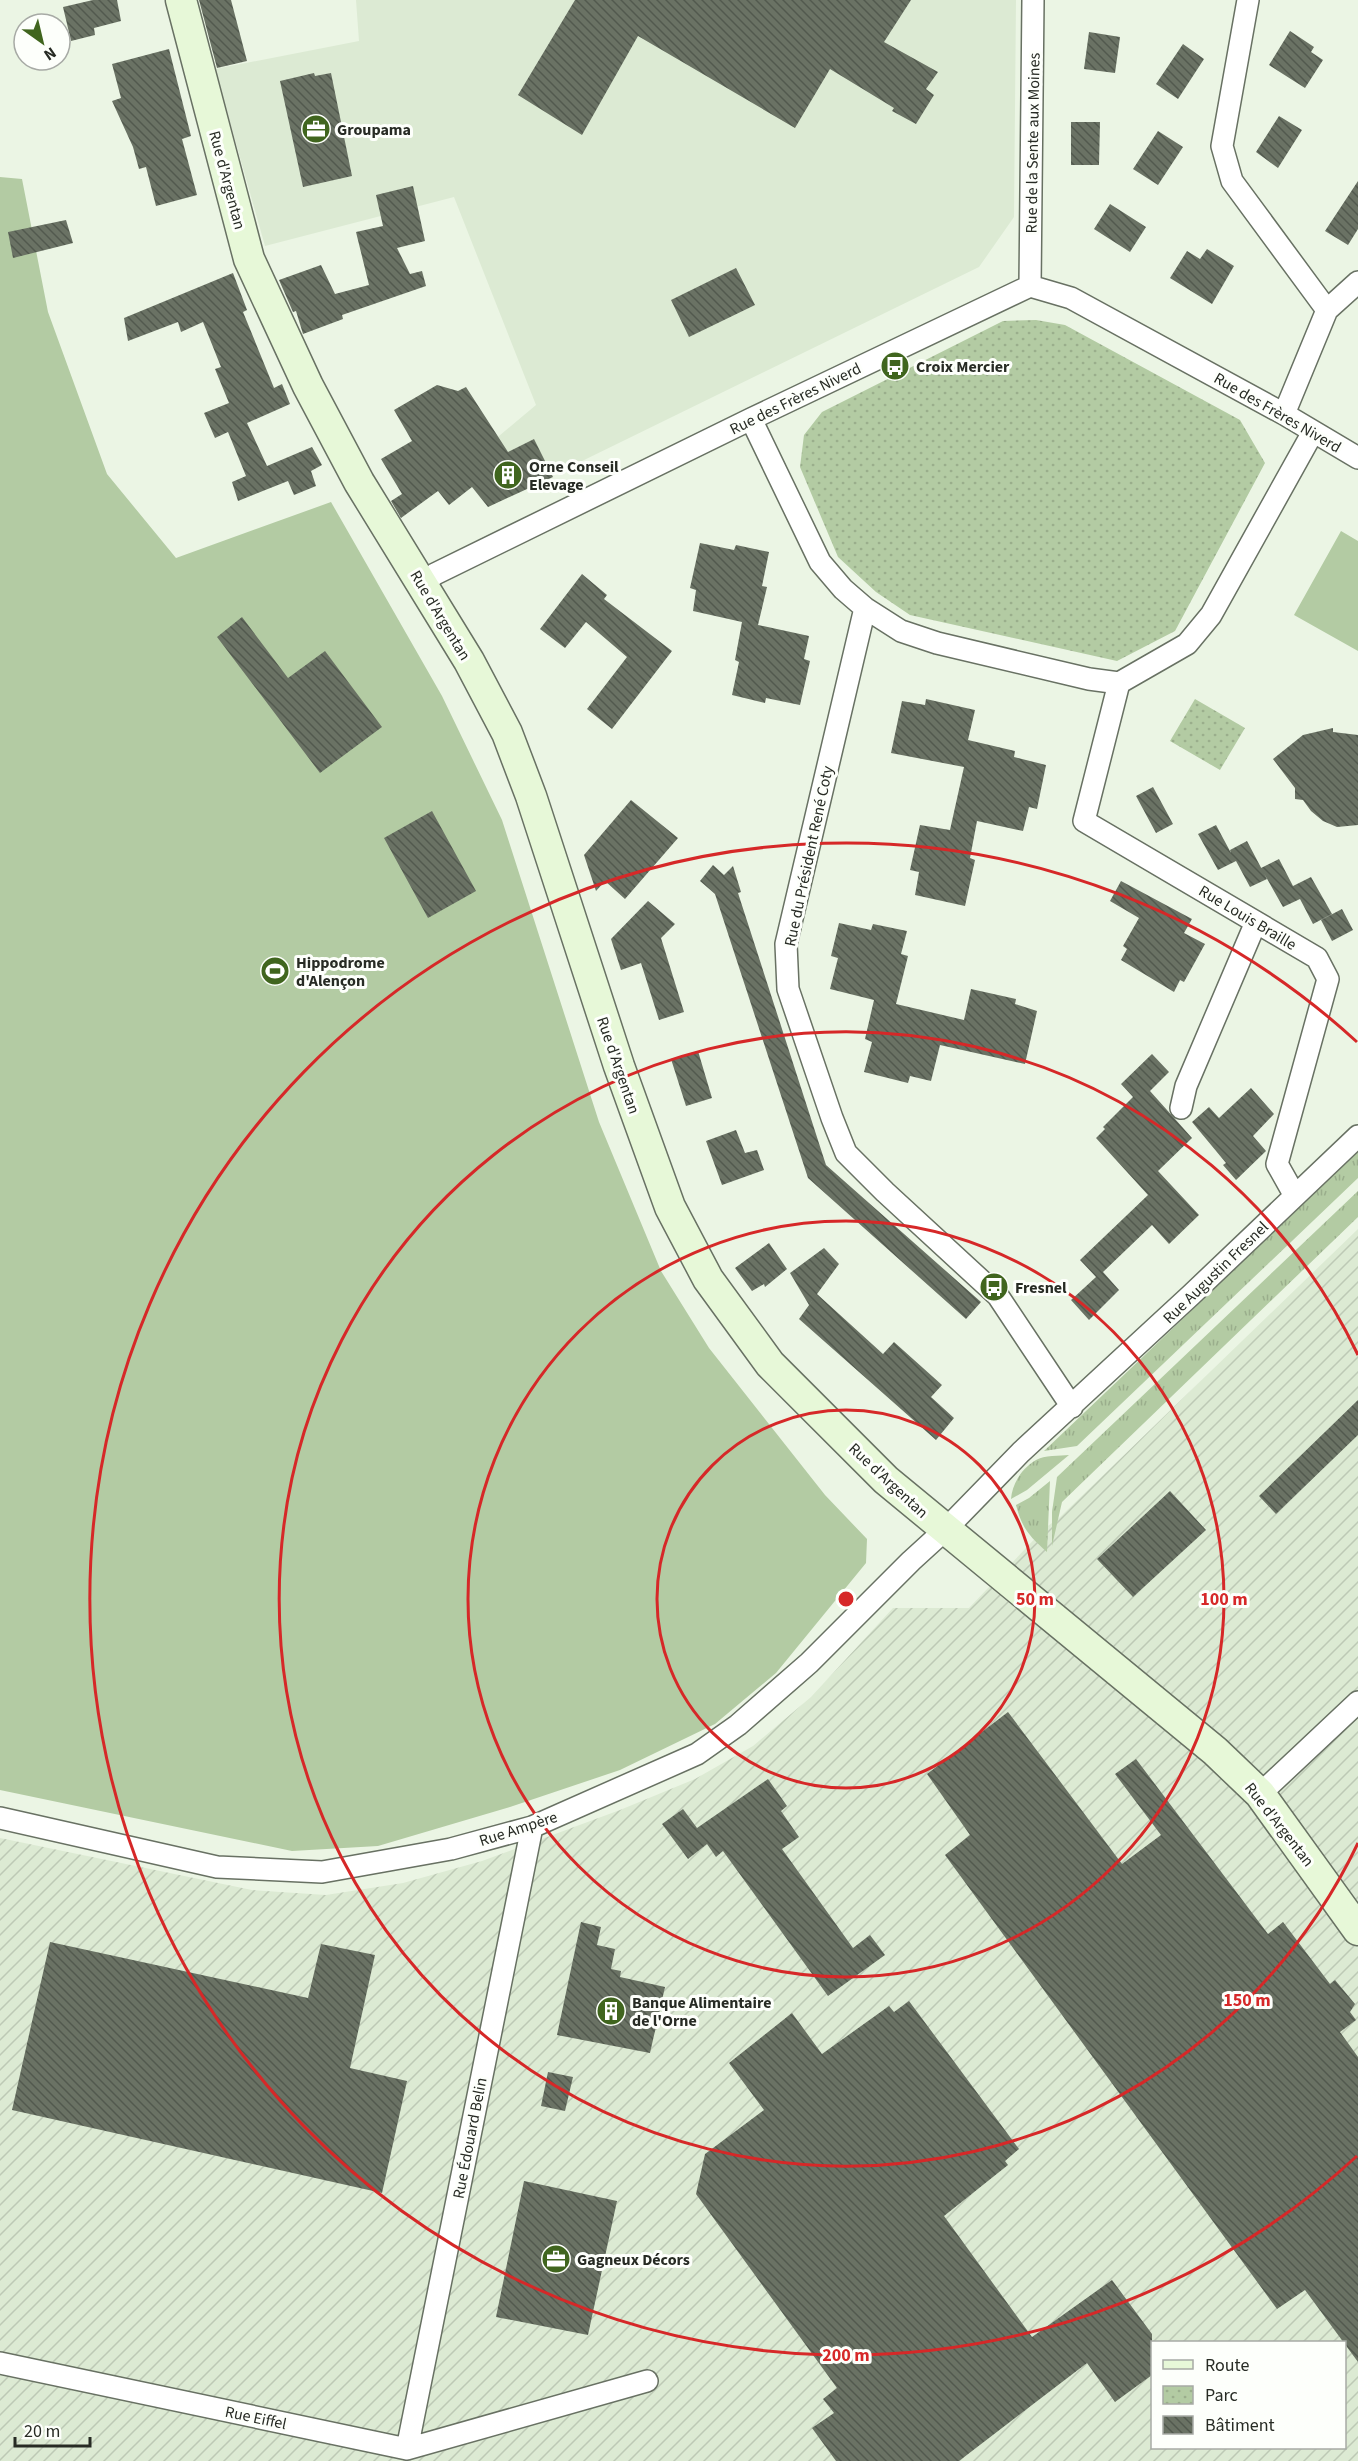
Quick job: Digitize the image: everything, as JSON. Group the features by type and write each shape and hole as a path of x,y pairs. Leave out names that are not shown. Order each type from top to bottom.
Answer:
{"main road":[{"name":"Rue d'Argentan","path":"181,0 249,259 313,396 359,482 469,662 507,733 531,796 619,1066 670,1207 708,1279 770,1364 886,1480 1206,1743 1260,1794 1358,1930"}],"street":[{"name":"Rue de la Sente aux Moines","path":"1030,286 1033,0"},
{"path":"1248,0 1222,146 1232,181 1327,310"},
{"path":"1284,414 1327,310 1358,282"},
{"name":"Rue des Frères Niverd","path":"423,584 435,574 751,419 1030,286 1071,298 1284,414 1358,458"},
{"path":"751,419 820,562 843,589 865,608 901,631 937,643 1089,679 1119,682 1187,644 1211,615 1313,432"},
{"name":"Rue du Président René Coty","path":"865,608 786,944 788,989 846,1153 998,1296 1072,1407"},
{"name":"Rue Louis Braille","path":"1119,682 1084,821 1317,958 1328,979 1277,1164 1295,1196"},
{"path":"1181,1107 1186,1086 1256,922"},
{"name":"Rue Augustin Fresnel","path":"945,1530 1021,1452 1072,1407 1358,1136"},
{"name":"Rue Ampère","path":"0,1818 217,1867 322,1872 452,1849 532,1827 697,1754 738,1725 809,1663 945,1530"},
{"path":"1260,1794 1358,1702"},
{"name":"Rue Édouard Belin","path":"406,2450 532,1827"},
{"name":"Rue Eiffel","path":"0,2363 406,2450"},
{"path":"406,2450 646,2381"}],"shaded area":[{"path":"356,0 1016,0 1014,217 979,267 488,507 462,467 536,405 454,197 265,246 215,69 359,41"},
{"path":"1358,1229 1358,2461 0,2461 0,1838 252,1890 326,1895 403,1883 482,1861 620,1810 695,1779 753,1746 811,1697 893,1608 969,1608 1045,1528 1059,1518"}],"green space":[{"name":"Hippodrome d'Alençon","path":"0,177 22,179 48,312 107,474 176,558 331,502 442,696 502,820 599,1122 661,1271 709,1348 825,1495 867,1539 866,1563 776,1673 715,1724 620,1770 510,1807 378,1846 292,1851 0,1790"},
{"path":"1036,320 1065,325 1240,420 1265,463 1175,631 1117,661 910,615 876,592 838,557 800,467 804,435 822,412 1003,321"},
{"path":"1341,531 1358,541 1358,651 1294,615"},
{"path":"1195,699 1245,728 1220,770 1170,741"},
{"path":"1358,1152 1358,1178 1077,1446 1044,1451"},
{"path":"1358,1191 1358,1217 1062,1502 1052,1546 1052,1512 1057,1477"},
{"path":"1069,1455 1027,1490 1011,1499 1013,1488 1019,1477 1031,1463 1043,1457"},
{"path":"1050,1481 1047,1552 1027,1531 1016,1505"}],"building":[{"path":"93,0 117,0 121,21 94,28 95,35 72,41 72,12 64,12 63,7"},
{"path":"199,0 231,0 247,61 217,68"},
{"path":"575,0 911,0 884,42 938,72 926,89 934,95 916,124 892,111 894,108 830,69 795,128 638,36 582,135 518,95"},
{"path":"1290,31 1314,47 1311,52 1323,60 1305,88 1269,65"},
{"path":"1089,32 1120,37 1115,73 1084,69"},
{"path":"1183,44 1204,59 1178,99 1156,84"},
{"path":"169,49 191,136 182,139 197,195 156,206 146,167 139,169 133,147 112,101 121,98 112,64"},
{"path":"314,73 315,76 331,73 352,176 303,187 280,81"},
{"path":"1279,116 1302,130 1278,168 1256,152"},
{"path":"1071,122 1100,122 1099,165 1071,165"},
{"path":"1158,131 1183,147 1158,185 1133,169"},
{"path":"1358,181 1358,229 1348,245 1325,231"},
{"path":"413,186 425,241 397,248 410,274 422,271 426,286 342,315 343,319 303,334 296,311 293,312 279,280 321,265 335,294 369,285 356,232 383,226 376,195"},
{"path":"1110,204 1146,227 1130,252 1094,229"},
{"path":"66,220 73,243 13,258 8,232"},
{"path":"1207,249 1234,266 1212,304 1170,278 1187,251 1200,259"},
{"path":"736,268 755,305 689,337 671,300"},
{"path":"233,273 247,310 243,312 274,388 282,384 290,404 247,423 267,466 312,447 322,465 311,471 316,486 294,495 288,481 238,501 232,482 246,476 228,432 215,438 204,413 229,403 215,369 221,367 203,322 181,332 178,322 128,341 124,318"},
{"path":"437,385 458,391 466,387 508,452 534,439 553,477 488,507 472,487 449,505 438,491 401,518 391,501 402,494 381,459 412,441 394,410"},
{"path":"700,543 734,550 736,545 769,552 762,586 767,587 758,625 809,636 804,659 810,661 800,705 766,698 765,703 732,695 739,662 735,660 742,622 693,611 696,590 690,588"},
{"path":"582,574 607,595 604,599 672,651 612,729 587,709 627,657 586,622 565,648 540,629"},
{"path":"242,617 288,678 325,651 382,727 320,773 217,637"},
{"path":"926,699 975,710 968,740 1015,751 1014,757 1046,765 1037,809 1029,807 1023,831 977,821 970,858 975,860 965,906 915,895 919,872 910,870 920,825 950,830 964,767 891,753 902,701 925,705"},
{"path":"1333,728 1333,732 1358,735 1358,825 1337,827 1323,821 1303,800 1295,799 1295,788 1273,759 1303,735"},
{"path":"1153,787 1173,824 1156,833 1136,796"},
{"path":"631,800 678,838 625,899 605,881 596,891 584,855"},
{"path":"432,811 476,891 428,918 384,838"},
{"path":"1216,825 1231,853 1230,850 1247,841 1267,879 1250,887 1236,861 1218,870 1198,834"},
{"path":"1279,859 1293,886 1311,877 1332,914 1313,924 1300,899 1283,907 1261,868"},
{"path":"713,865 724,875 733,866 741,892 738,893 826,1165 981,1302 966,1319 808,1178 715,894 700,881"},
{"path":"1121,881 1192,919 1184,933 1205,944 1184,982 1180,980 1174,992 1121,960 1127,949 1123,946 1139,918 1110,901"},
{"path":"648,901 675,924 661,938 684,1012 659,1020 641,963 621,970 611,939"},
{"path":"1342,909 1353,930 1332,941 1321,920"},
{"path":"839,923 871,930 873,924 907,931 901,954 908,956 896,1004 964,1020 971,989 1016,999 1015,1004 1037,1011 1025,1064 940,1045 931,1081 910,1076 908,1083 864,1072 872,1042 865,1039 874,1000 830,989 838,958 831,956"},
{"path":"698,1051 712,1098 686,1106 671,1059"},
{"path":"1152,1054 1169,1072 1150,1091 1192,1138 1158,1171 1199,1215 1169,1244 1152,1225 1103,1272 1119,1290 1089,1320 1071,1300 1096,1277 1080,1260 1148,1195 1096,1138 1105,1129 1103,1127 1133,1097 1121,1084"},
{"path":"1251,1088 1274,1114 1253,1136 1266,1151 1236,1180 1223,1165 1226,1163 1192,1122 1209,1107 1219,1118"},
{"path":"736,1130 745,1153 757,1150 764,1170 722,1185 706,1141"},
{"path":"769,1243 787,1269 765,1287 764,1284 752,1291 735,1268"},
{"path":"824,1248 839,1264 809,1305 790,1273"},
{"path":"817,1294 883,1354 894,1342 942,1385 931,1397 954,1418 936,1440 799,1319"},
{"path":"1358,1400 1358,1435 1276,1514 1259,1496"},
{"path":"1170,1491 1206,1530 1133,1597 1097,1559"},
{"path":"1008,1712 1122,1864 1161,1835 1115,1774 1136,1759 1268,1934 1283,1922 1330,1984 1335,1980 1355,2004 1350,2012 1356,2020 1340,2032 1358,2057 1358,2362 1346,2346 1346,2341 1343,2341 1305,2290 1277,2309 945,1855 970,1835 927,1774"},
{"path":"768,1779 787,1806 781,1811 799,1837 782,1849 853,1948 870,1935 885,1955 828,1996 723,1851 716,1857 707,1844 688,1859 662,1824 683,1809 697,1828"},
{"name":"Banque Alimentaire de l'Orne","path":"581,1922 601,1927 597,1945 615,1949 611,1969 621,1971 620,1977 665,1987 650,2053 557,2035"},
{"path":"50,1942 308,1998 321,1944 375,1955 350,2068 407,2081 382,2193 12,2110"},
{"path":"909,2001 1019,2149 1005,2161 1008,2165 944,2216 1032,2337 1112,2280 1152,2334 1151,2376 1115,2402 1087,2363 959,2461 836,2461 812,2428 834,2413 823,2399 837,2388 696,2194 705,2154 764,2110 729,2063 792,2013 822,2054 889,2006 894,2012"},
{"path":"548,2072 573,2077 565,2111 541,2106"},
{"name":"Gagneux Décors","path":"524,2181 617,2201 588,2335 496,2317"}],"place":[{"name":"Groupama","path":"316,129"},
{"name":"Croix Mercier","path":"895,366"},
{"name":"Orne Conseil Elevage","path":"508,475"},
{"name":"Hippodrome d'Alençon","path":"275,971"},
{"name":"Fresnel","path":"994,1287"},
{"name":"Banque Alimentaire de l'Orne","path":"611,2011"},
{"name":"Gagneux Décors","path":"556,2259"}]}
